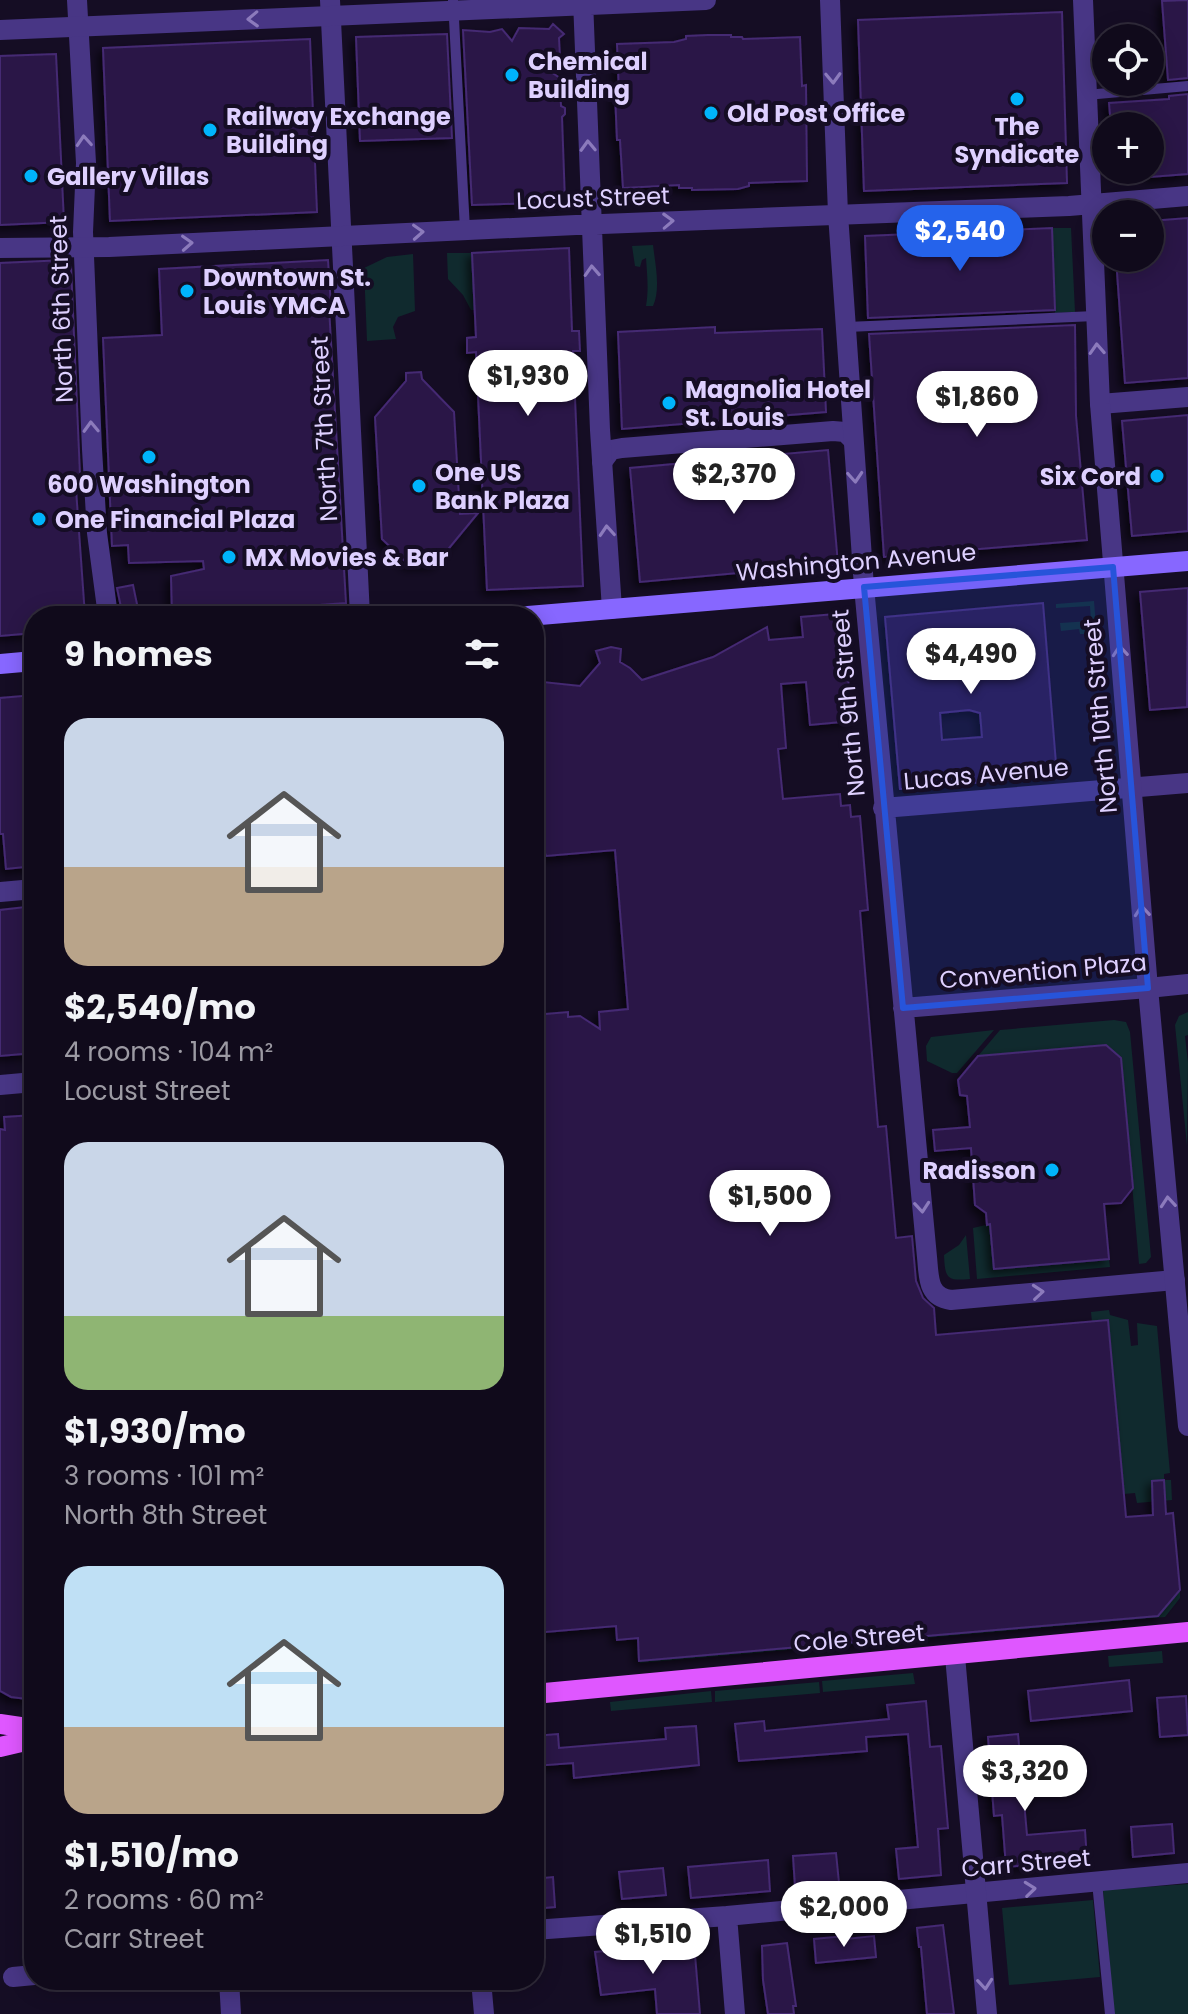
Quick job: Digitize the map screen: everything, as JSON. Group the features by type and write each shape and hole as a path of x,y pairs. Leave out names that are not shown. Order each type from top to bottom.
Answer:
{"main road":[{"name":"Washington Avenue","path":"544,615 1188,561"},
{"path":"0,664 24,662"},
{"name":"Cole Street","path":"544,1693 1188,1632"},
{"path":"0,1724 24,1728"},
{"path":"0,1747 24,1741"}],"street":[{"name":"North 6th Street","path":"77,0 86,163 84,247 95,502 107,606"},
{"path":"0,30 330,8 706,0"},
{"name":"North 9th Street","path":"830,0 838,214 864,587 883,808 933,1292 940,1298 951,1300 1181,1280"},
{"name":"North 10th Street","path":"1083,0 1100,404 1148,988 1181,1280 1188,1426"},
{"path":"583,2 590,224 612,609"},
{"name":"North 7th Street","path":"330,8 359,606"},
{"name":"Locust Street","path":"0,248 1090,205 1188,196"},
{"path":"1100,404 1188,397"},
{"path":"602,462 611,450 622,448 833,431 845,432 853,440"},
{"name":"Lucas Avenue","path":"883,808 1188,783"},
{"path":"0,892 24,890"},
{"name":"Convention Plaza","path":"903,1008 1188,984"},
{"path":"0,1085 24,1083"},
{"path":"955,1656 987,2014"},
{"name":"Carr Street","path":"544,1929 727,1916 1188,1873"},
{"path":"727,1916 735,2014"},
{"path":"13,1977 24,1976"},
{"path":"230,1990 231,2014"},
{"path":"482,1990 484,2014"}],"lane":[{"path":"453,5 465,230"},
{"path":"1086,95 1188,86"},
{"path":"847,327 1095,316"},
{"path":"1097,1882 1110,2014"}],"highlighted area":[{"path":"1113,567 1148,988 903,1008 864,587"}],"green space":[{"path":"1052,228 1071,228 1075,312 1055,313"},
{"path":"653,245 657,292 653,306 646,306 646,258 640,267 635,266 632,246"},
{"path":"447,253 472,253 475,310 471,310 463,295 448,279"},
{"path":"413,254 415,311 398,317 393,327 396,339 367,341 364,268 387,257"},
{"path":"1094,601 1100,678 1095,678 1091,634 1080,634 1079,629 1061,631 1060,623 1091,621 1090,606 1056,608 1056,604"},
{"path":"1188,1012 1188,1035 1185,1036 1188,1063 1187,1146 1175,1025 1179,1016"},
{"path":"1114,1020 1126,1022 1130,1032 1151,1257 1146,1263 1139,1264 1121,1058 978,1056 1000,1030"},
{"path":"994,1030 957,1073 927,1061 926,1046 931,1037"},
{"path":"990,1224 994,1269 1109,1259 1110,1267 977,1279 973,1228"},
{"path":"966,1235 970,1279 952,1279 945,1269 944,1255 959,1245"},
{"path":"1109,1310 1110,1315 1128,1320 1131,1346 1138,1345 1137,1323 1157,1326 1170,1473 1164,1474 1164,1480 1171,1480 1172,1500 1137,1503 1135,1493 1124,1494 1108,1321 1092,1322 1091,1312"},
{"path":"1180,1590 1180,1598 1165,1617 639,1661"},
{"path":"1162,1651 1163,1663 1109,1667 1108,1656"},
{"path":"913,1673 915,1684 823,1692 822,1681"},
{"path":"819,1682 820,1693 715,1702 715,1691"},
{"path":"711,1691 712,1702 611,1711 610,1702"},
{"path":"1188,1884 1188,2014 1114,2014 1103,1890"},
{"path":"1093,1900 1100,1977 1009,1985 1002,1908"}],"building":[{"path":"1188,0 1188,78 1168,80 1162,1"},
{"path":"1062,12 1067,183 864,191 858,20"},
{"path":"553,24 564,34 559,38 560,57 566,62 551,72 566,82 560,86 561,106 565,108 562,117 565,202 472,205 463,30 490,32 502,29 512,41 519,28 549,29"},
{"path":"447,34 452,138 360,141 356,37"},
{"name":"Old Post Office","path":"731,35 743,39 800,37 802,86 806,85 807,181 749,183 749,186 738,189 692,190 679,188 679,185 623,188 615,93 619,93 617,44 674,42 686,39 686,36"},
{"name":"Railway Exchange Building","path":"310,39 317,212 110,221 103,48"},
{"path":"56,54 64,222 0,225 0,56"},
{"path":"1188,94 1188,174 1164,176 1164,112 1110,112 1109,103 1169,99 1169,96"},
{"path":"1188,218 1188,378 1125,383 1117,272 1164,272 1164,220"},
{"path":"1052,228 1055,310 868,318 865,236"},
{"path":"569,248 572,331 579,331 580,351 573,351 583,586 487,590 476,352 467,353 467,338 476,337 472,253"},
{"path":"66,260 71,266 80,475 75,475 84,606 24,606 24,634 0,636 0,263"},
{"path":"328,260 346,603 172,606 171,576 204,569 203,561 129,563 128,545 112,546 103,338 162,335 159,269"},
{"path":"1075,325 1076,416 1087,540 884,557 869,334"},
{"path":"715,327 715,333 822,329 826,412 622,429 618,332"},
{"name":"One US Bank Plaza","path":"421,372 422,379 454,412 460,514 478,513 436,564 409,565 382,539 375,417 406,381 406,373"},
{"name":"Six Cord","path":"1188,415 1188,531 1132,536 1122,421"},
{"path":"828,450 838,564 640,582 630,468"},
{"path":"133,585 137,606 121,606 117,588"},
{"path":"1188,588 1187,707 1150,710 1140,592"},
{"path":"1043,603 1057,776 900,789 885,617","holes":["969,710 980,713 982,737 942,740 940,713"]},
{"path":"847,613 851,645 845,645 852,721 810,725 806,682 781,684 786,748 778,749 783,799 840,794 841,806 850,805 851,817 860,816 868,910 860,911 878,1127 886,1126 896,1238 912,1236 916,1281 923,1298 934,1308 936,1335 1108,1320 1126,1517 1153,1515 1152,1481 1164,1480 1166,1514 1173,1513 1180,1590 1158,1616 639,1661 638,1638 617,1640 616,1626 544,1632 544,1014 568,1012 568,1017 580,1016 600,1029 599,1012 628,1009 615,850 546,856 544,853 544,682 580,686 600,663 596,651 611,647 621,649 620,662 642,680 713,657 767,627 769,640 803,637 801,617"},
{"path":"24,696 24,867 6,869 3,834 0,834 0,698"},
{"path":"24,907 24,1054 0,1056 0,910"},
{"name":"Radisson","path":"1106,1045 1121,1058 1133,1188 1121,1203 1104,1204 1109,1259 994,1269 990,1224 987,1225 986,1213 975,1205 971,1148 935,1151 933,1130 970,1127 967,1096 960,1095 958,1080 978,1056"},
{"path":"24,1116 24,1699 0,1691 0,1129 5,1130 4,1117"},
{"path":"1129,1680 1132,1711 1031,1721 1028,1691"},
{"path":"1186,1696 1188,1735 1160,1737 1157,1698"},
{"path":"926,1701 930,1747 941,1746 948,1828 938,1829 941,1875 899,1879 896,1849 918,1847 908,1734 866,1737 867,1751 739,1761 735,1724 764,1721 765,1731 889,1719 887,1705"},
{"path":"696,1726 699,1765 574,1778 573,1763 544,1765 544,1735 558,1734 559,1748 666,1739 665,1728"},
{"path":"1018,1734 1027,1835 1085,1830 1087,1860 1006,1867 1002,1815 994,1816 988,1737"},
{"path":"1172,1824 1174,1853 1133,1857 1131,1827"},
{"path":"836,1853 839,1883 795,1886 793,1856"},
{"path":"768,1860 770,1891 691,1898 688,1867"},
{"path":"663,1868 666,1895 622,1899 619,1872"},
{"path":"553,1877 555,1907 544,1908 544,1878"},
{"path":"943,1925 954,2014 927,2014 917,1928"},
{"path":"845,1936 846,1939 874,1936 876,1957 816,1963 814,1939"},
{"path":"694,1943 700,2014 657,2014 655,1989 601,1995 595,1952"},
{"path":"787,1943 796,2006 793,2006 794,2014 768,2014 762,1946"}],"place":[{"name":"Chemical Building","path":"512,75"},
{"name":"The Syndicate","path":"1017,99"},
{"name":"Old Post Office","path":"711,113"},
{"name":"Railway Exchange Building","path":"210,130"},
{"name":"Gallery Villas","path":"31,176"},
{"name":"Downtown St. Louis YMCA","path":"187,291"},
{"name":"Magnolia Hotel St. Louis","path":"669,403"},
{"name":"600 Washington","path":"149,457"},
{"name":"Six Cord","path":"1157,476"},
{"name":"One US Bank Plaza","path":"419,486"},
{"name":"One Financial Plaza","path":"39,519"},
{"name":"MX Movies & Bar","path":"229,557"},
{"name":"Radisson","path":"1052,1170"}]}
